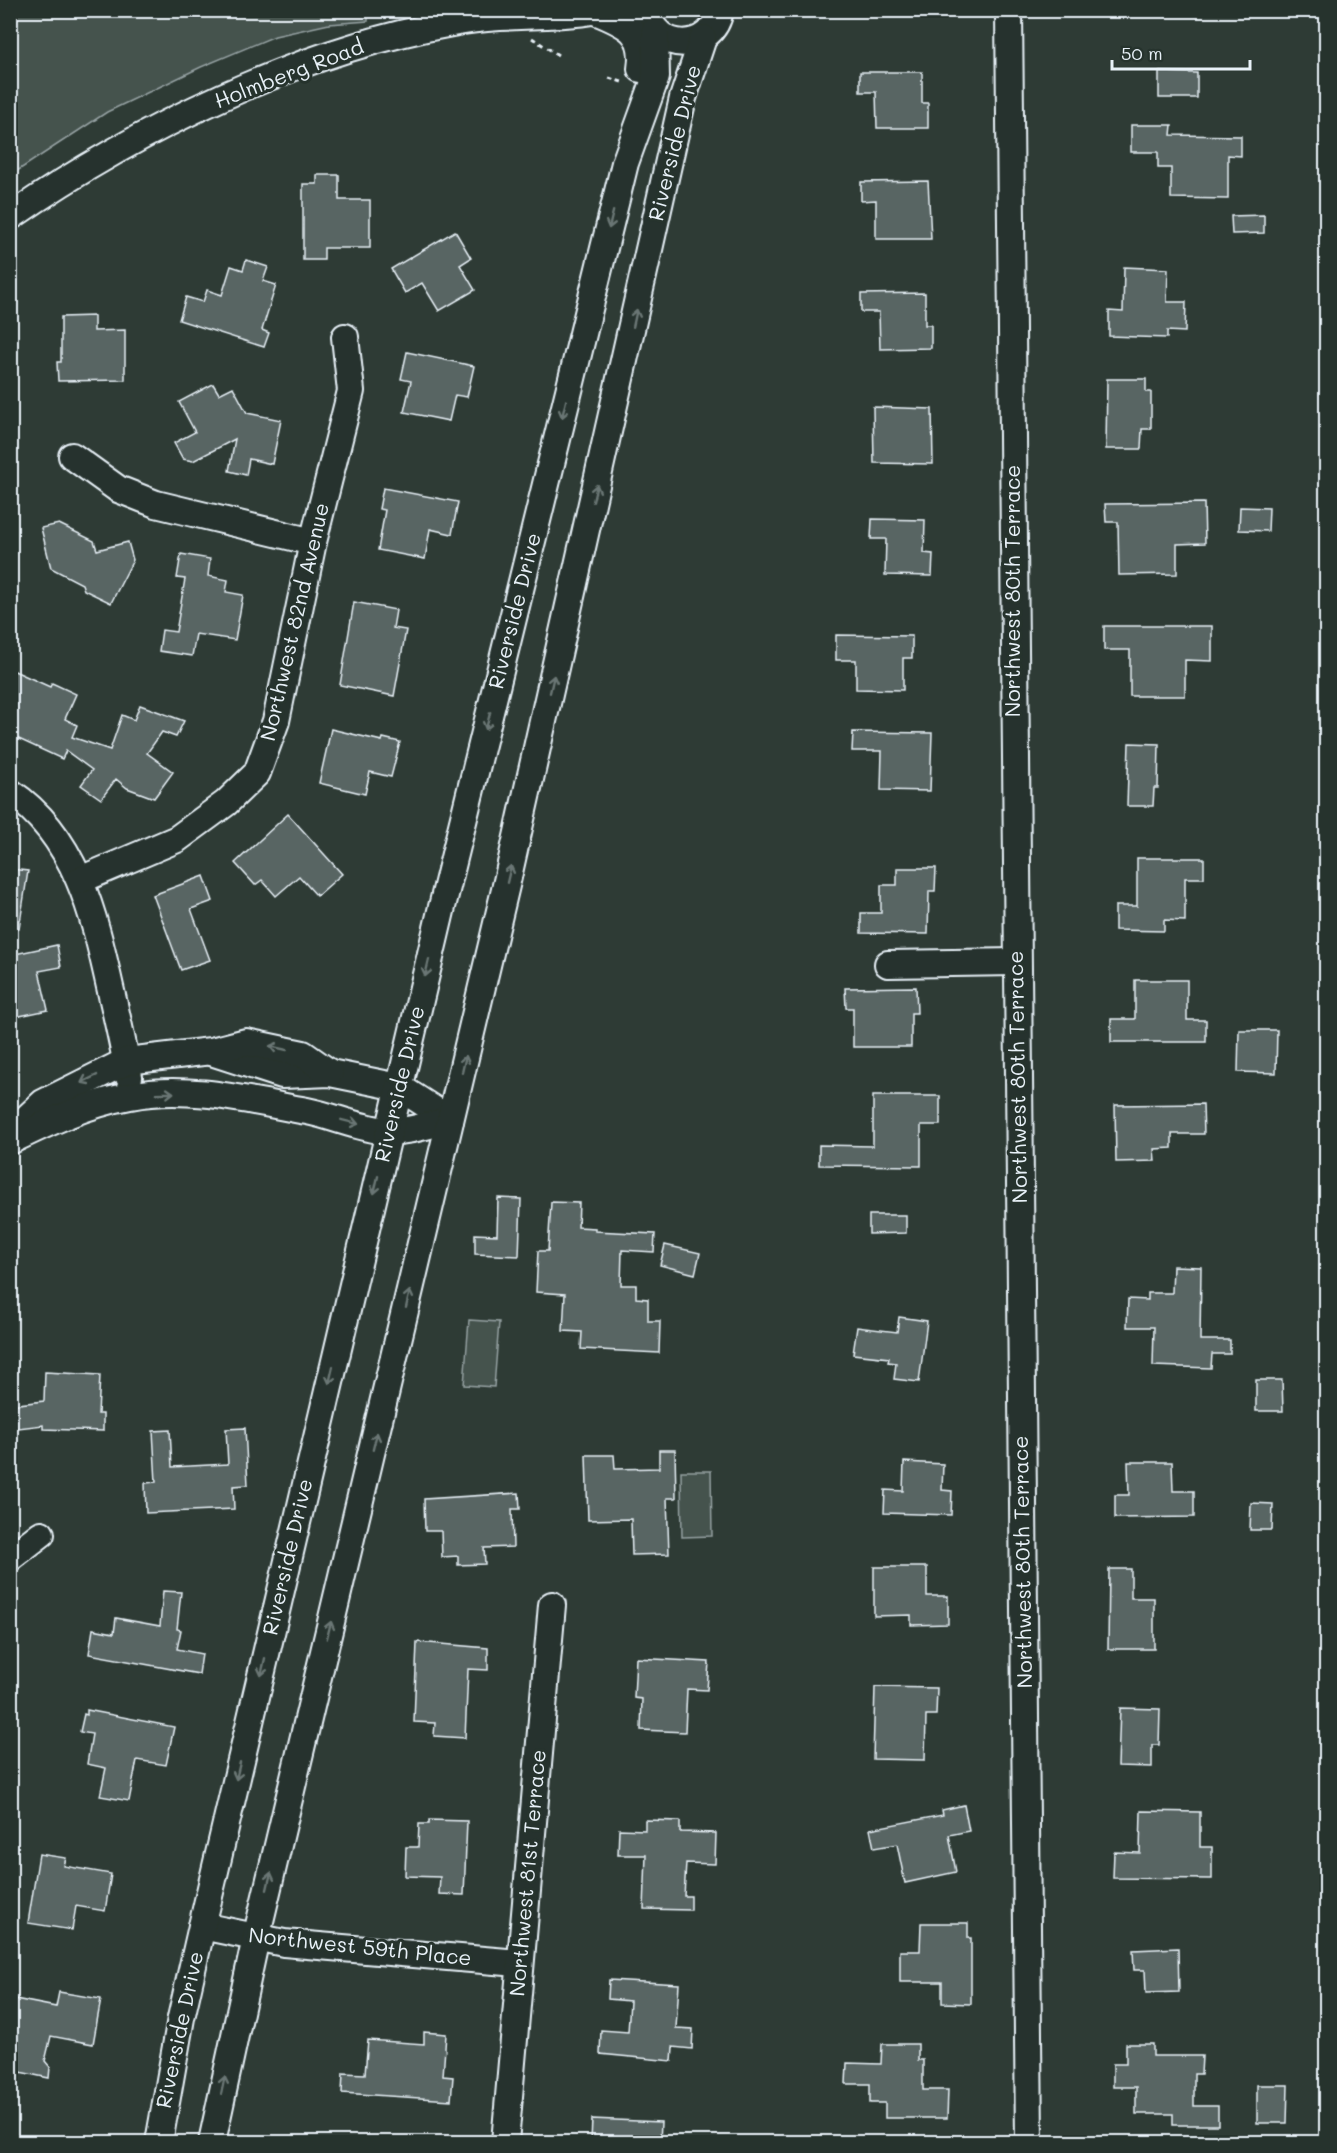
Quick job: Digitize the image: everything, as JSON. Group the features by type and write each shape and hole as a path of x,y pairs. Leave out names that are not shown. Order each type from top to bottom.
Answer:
{"street":[{"name":"Northwest 80th Terrace","path":"1009,10 1016,962 1029,2142"},
{"path":"596,11 631,28 636,34 642,52 625,163"},
{"name":"Holmberg Road","path":"10,217 74,175 167,124 237,91 321,59 396,36 453,23 596,11 651,22 672,42 693,42 719,20"},
{"name":"Riverside Drive","path":"212,2142 256,1938 450,1120 622,375 682,98 719,20"},
{"name":"Riverside Drive","path":"159,2142 174,2050 202,1926 388,1131 625,163 656,77 651,22"},
{"name":"Northwest 82nd Avenue","path":"80,880 177,839 226,803 257,773 276,721 313,542 351,391 345,337"},
{"path":"72,456 118,489 156,504 313,542"},
{"path":"10,792 25,802 56,837 80,880 93,912 132,1095"},
{"path":"888,964 1016,962"},
{"path":"10,1133 43,1103 126,1061 211,1052 246,1042 303,1054 330,1073"},
{"path":"211,1052 282,1075 330,1073 399,1087 450,1120"},
{"path":"239,1100 246,1063"},
{"path":"10,1141 57,1118 132,1095 170,1093 239,1100 313,1113 388,1131 450,1120"},
{"path":"10,1558 41,1534"},
{"name":"Northwest 81st Terrace","path":"505,2142 552,1605"},
{"name":"Northwest 59th Place","path":"202,1926 256,1938 344,1949 519,1962"}],"path":[{"path":"530,36 558,55"},
{"path":"609,78 631,84"}],"shaded area":[{"path":"11,10 368,12 368,21 329,24 275,36 201,67 107,112 11,175"},
{"path":"469,1320 499,1322 494,1387 464,1385"},
{"path":"681,1471 711,1471 712,1536 682,1537"}],"building":[{"path":"860,72 922,72 922,103 928,103 928,128 877,128 876,92 860,92"},
{"path":"1159,72 1197,73 1197,98 1159,98"},
{"path":"1131,125 1172,125 1171,135 1241,136 1241,156 1228,155 1228,199 1171,198 1171,168 1158,168 1158,152 1131,152"},
{"path":"317,175 339,175 339,200 370,200 370,248 324,248 324,260 303,260 303,184 317,184"},
{"path":"928,181 931,239 876,239 876,200 861,201 861,182"},
{"path":"1264,215 1264,233 1232,234 1231,216"},
{"path":"455,231 471,258 460,265 475,290 439,311 422,283 405,293 391,269"},
{"path":"246,260 268,267 263,281 276,285 262,330 269,333 264,347 179,320 186,297 203,302 207,290 222,295 231,266 243,270"},
{"path":"1124,267 1168,269 1167,302 1186,302 1185,332 1167,331 1167,338 1109,336 1109,311 1123,312"},
{"path":"925,293 925,325 931,325 931,348 880,349 879,312 861,312 861,294"},
{"path":"94,316 94,331 125,330 125,380 58,381 57,362 61,362 61,317"},
{"path":"407,352 474,366 467,397 455,395 449,421 404,412 411,381 401,379"},
{"path":"1107,379 1146,379 1146,392 1151,392 1151,429 1142,429 1141,449 1106,449"},
{"path":"213,384 219,394 233,387 247,413 281,420 272,464 249,459 246,475 229,471 235,439 193,461 183,459 174,443 195,432 179,402"},
{"path":"873,407 932,409 933,464 874,463"},
{"path":"383,488 458,502 452,534 430,529 425,559 378,550 385,510 379,509"},
{"path":"1204,503 1205,543 1177,544 1177,574 1119,575 1118,522 1106,522 1105,504"},
{"path":"1240,507 1269,508 1268,531 1239,530"},
{"path":"872,519 925,520 924,553 933,554 932,576 885,575 886,539 871,539"},
{"path":"59,524 94,541 97,550 128,542 133,560 111,603 84,590 82,584 51,568 41,528"},
{"path":"181,554 210,559 208,576 228,580 226,592 243,595 235,640 196,634 192,656 159,651 162,630 176,632 185,579 177,578"},
{"path":"354,602 396,610 393,628 406,630 394,696 340,685"},
{"path":"1104,626 1212,626 1212,661 1185,660 1185,696 1130,696 1130,650 1104,650"},
{"path":"836,635 912,636 912,658 903,658 903,690 856,689 856,660 836,660"},
{"path":"10,669 50,687 52,683 76,694 65,719 77,725 72,737 110,750 122,715 134,720 140,705 184,721 176,737 162,732 147,753 173,772 154,798 127,788 116,779 101,799 81,785 92,770 66,751 62,759 10,735"},
{"path":"331,729 382,741 383,738 400,742 391,777 370,772 365,794 319,783"},
{"path":"853,732 932,733 930,791 881,790 882,751 852,751"},
{"path":"1129,743 1159,744 1158,788 1154,788 1153,806 1127,806"},
{"path":"288,814 342,874 317,896 299,876 276,896 262,880 255,885 235,863"},
{"path":"1137,858 1204,858 1204,878 1185,878 1185,921 1164,920 1164,931 1115,930 1115,906 1137,906"},
{"path":"897,868 936,868 935,891 929,891 928,934 861,933 861,913 881,913 881,885 897,885"},
{"path":"10,869 28,871 19,929 10,928"},
{"path":"204,876 213,901 191,909 210,960 181,970 153,895"},
{"path":"57,945 61,967 39,971 48,1010 10,1018 10,955"},
{"path":"1135,980 1187,980 1187,1020 1206,1020 1206,1042 1111,1042 1111,1019 1135,1019"},
{"path":"916,987 917,1013 911,1013 911,1047 853,1047 853,1008 846,1008 845,988"},
{"path":"1239,1030 1277,1030 1276,1073 1238,1072"},
{"path":"873,1096 940,1096 940,1125 921,1125 921,1166 819,1165 819,1145 873,1146"},
{"path":"1203,1104 1204,1134 1172,1134 1172,1148 1154,1149 1155,1161 1116,1162 1115,1105"},
{"path":"498,1198 521,1199 519,1256 475,1254 475,1234 497,1235"},
{"path":"551,1202 579,1203 578,1227 595,1228 595,1231 655,1234 654,1252 622,1250 621,1285 636,1285 636,1298 648,1299 648,1321 660,1321 659,1353 581,1349 582,1332 563,1331 565,1294 536,1292 538,1251 548,1251"},
{"path":"869,1215 906,1215 906,1233 869,1234"},
{"path":"665,1245 700,1253 695,1274 660,1265"},
{"path":"1173,1266 1201,1267 1200,1340 1230,1340 1230,1354 1212,1354 1211,1368 1153,1366 1154,1327 1127,1327 1128,1299 1148,1300 1148,1293 1172,1293"},
{"path":"899,1317 927,1321 919,1382 894,1379 896,1363 888,1362 889,1358 853,1354 857,1327 897,1332"},
{"path":"45,1372 100,1375 98,1414 103,1414 103,1431 43,1429 43,1425 10,1429 10,1405 44,1401"},
{"path":"1256,1380 1282,1380 1283,1411 1256,1411"},
{"path":"245,1428 248,1485 233,1486 234,1509 146,1513 145,1483 156,1482 153,1431 170,1430 172,1467 228,1464 226,1429"},
{"path":"659,1450 675,1450 676,1498 667,1498 669,1554 632,1555 631,1519 588,1520 586,1455 614,1455 615,1469 659,1468"},
{"path":"904,1462 943,1464 942,1490 952,1491 951,1515 884,1513 885,1490 903,1491"},
{"path":"1128,1462 1172,1462 1173,1491 1194,1491 1194,1517 1115,1518 1115,1495 1129,1495"},
{"path":"519,1493 520,1509 512,1509 513,1547 484,1548 485,1564 458,1565 458,1556 442,1557 441,1531 425,1531 424,1499"},
{"path":"1251,1503 1273,1504 1272,1530 1250,1530"},
{"path":"874,1567 927,1567 927,1596 948,1596 948,1624 911,1625 911,1615 874,1616"},
{"path":"1109,1569 1131,1569 1131,1598 1154,1598 1154,1649 1108,1649"},
{"path":"163,1591 181,1592 177,1629 181,1630 177,1649 202,1654 199,1674 89,1654 93,1629 114,1633 116,1618 160,1626"},
{"path":"417,1642 488,1648 488,1670 468,1669 465,1738 434,1736 435,1723 414,1722"},
{"path":"636,1658 709,1662 707,1690 687,1689 685,1732 641,1730 642,1699 634,1698"},
{"path":"875,1687 937,1688 936,1715 926,1715 925,1760 873,1759"},
{"path":"1120,1708 1160,1709 1159,1745 1152,1745 1152,1767 1118,1766"},
{"path":"87,1710 174,1727 166,1765 137,1760 129,1801 100,1796 106,1768 87,1764 92,1734 80,1732"},
{"path":"964,1805 969,1831 949,1835 956,1872 905,1883 897,1844 874,1848 870,1829 943,1815 942,1810"},
{"path":"1141,1811 1200,1812 1200,1847 1212,1847 1212,1879 1113,1878 1114,1852 1140,1853"},
{"path":"429,1820 467,1821 464,1895 439,1894 440,1877 405,1876 406,1847 418,1847 419,1824 429,1824"},
{"path":"645,1820 680,1821 680,1832 716,1833 715,1864 686,1863 684,1896 691,1896 691,1910 644,1909 646,1855 618,1855 619,1829 645,1830"},
{"path":"39,1854 66,1858 64,1866 111,1874 105,1911 76,1906 72,1930 28,1923"},
{"path":"921,1923 968,1923 968,1938 971,1938 971,2004 942,2003 942,1982 900,1982 900,1951 920,1951"},
{"path":"1178,1948 1179,1992 1146,1993 1145,1970 1134,1970 1133,1950"},
{"path":"609,1980 679,1984 676,2028 693,2029 692,2049 673,2047 672,2061 600,2054 601,2030 628,2032 630,2001 608,1999"},
{"path":"59,1992 101,1999 93,2044 51,2036 45,2061 50,2067 49,2078 10,2070 10,1998 56,2007"},
{"path":"424,2032 446,2034 443,2076 453,2077 451,2100 342,2093 343,2073 365,2074 368,2040 424,2044"},
{"path":"882,2044 918,2044 918,2060 923,2060 923,2090 948,2090 947,2118 885,2118 885,2103 870,2103 870,2084 846,2084 847,2063 881,2064"},
{"path":"1126,2044 1153,2044 1153,2056 1202,2056 1201,2074 1194,2074 1194,2106 1218,2106 1218,2125 1173,2125 1173,2114 1136,2114 1136,2087 1113,2087 1113,2064 1126,2064"},
{"path":"1257,2085 1288,2085 1287,2123 1257,2123"},
{"path":"592,2119 661,2122 660,2142 591,2142"}]}
